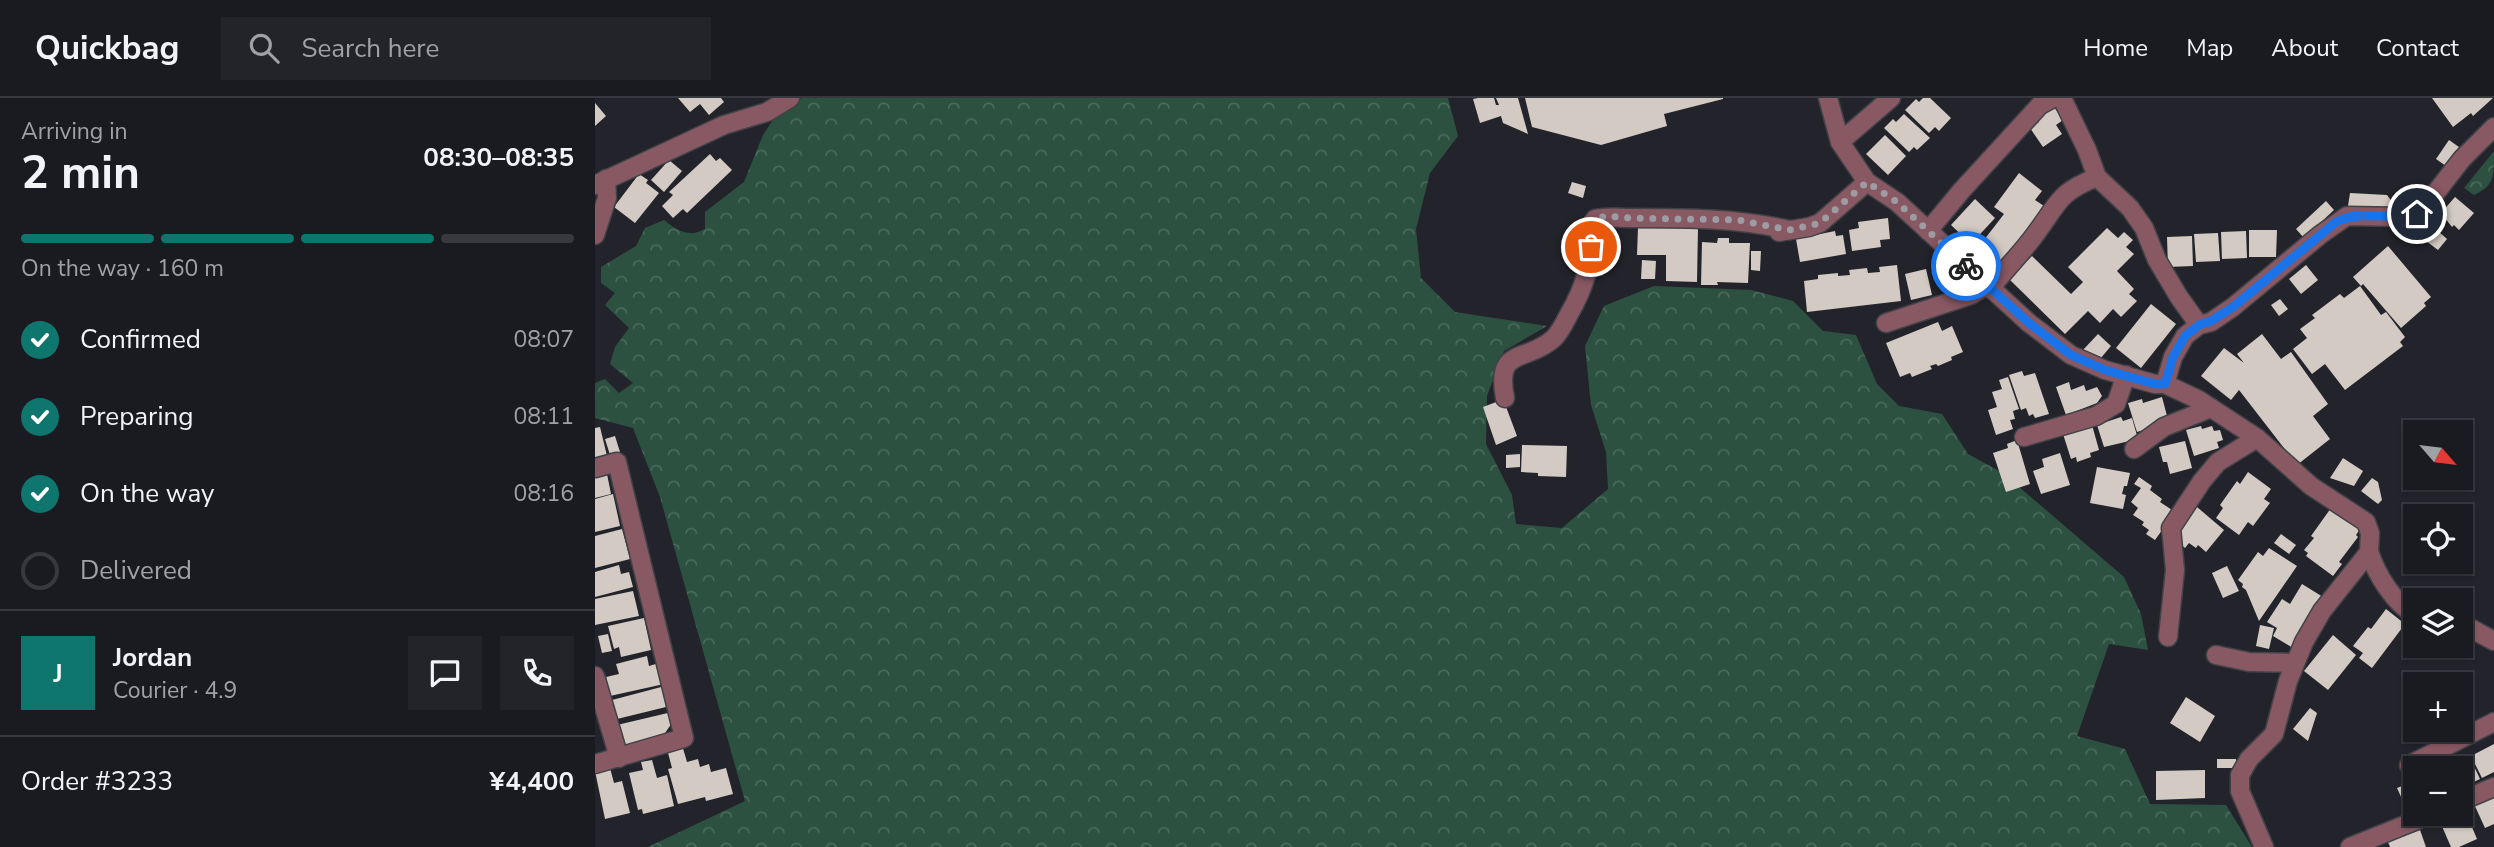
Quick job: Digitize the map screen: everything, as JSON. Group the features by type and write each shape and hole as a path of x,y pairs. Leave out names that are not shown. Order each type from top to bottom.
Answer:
{"street":[{"path":"595,235 607,198 600,182 724,125 767,112 790,98"},
{"path":"1828,98 1840,142 1867,182 1897,202 1989,287 2071,355 2105,370 2155,384 2165,384 2211,408 2257,438 2311,486 2366,522 2370,533 2369,552 2376,572 2403,603"},
{"path":"1840,142 1891,98"},
{"path":"2062,98 2097,177 2130,208 2144,228 2157,260 2199,325"},
{"path":"1928,231 2042,100"},
{"path":"2165,384 2173,357 2185,336 2199,325 2233,307 2347,216 2404,217 2417,214 2462,159 2494,127"},
{"path":"1886,323 1989,287 2038,232 2061,197 2074,186 2097,177"},
{"path":"1765,234 1820,223 1867,182"},
{"path":"1505,398 1501,380 1508,363 1518,355 1535,350 1554,339 1583,291 1590,260 1589,228 1595,219 1607,216 1738,220 1789,230"},
{"path":"2024,438 2096,416 2116,404 2126,375"},
{"path":"2134,449 2164,427 2211,408"},
{"path":"2168,637 2175,570 2171,528 2202,481 2218,463 2257,438"},
{"path":"595,468 617,462 684,738 595,764"},
{"path":"2265,847 2240,791 2241,775 2249,759 2274,734 2294,663 2322,611 2369,552"},
{"path":"2473,630 2494,641"},
{"path":"2216,655 2249,662 2294,663"},
{"path":"595,676 619,758"},
{"path":"2428,756 2494,722"},
{"path":"2473,796 2494,787"},
{"path":"2350,847 2403,826"}],"green space":[{"path":"802,98 1448,98 1458,136 1430,173 1416,229 1421,278 1455,312 1547,326 1504,351 1487,396 1486,444 1512,495 1516,524 1562,528 1608,489 1606,452 1591,405 1585,346 1604,306 1654,286 1751,290 1793,301 1823,331 1856,335 1877,384 1899,406 1942,414 1968,454 2003,473 2124,577 2141,614 2148,650 2109,644 2077,736 2125,749 2150,804 2226,805 2252,847 648,847 745,801 660,497 633,428 595,418 595,383 605,379 619,393 633,383 610,364 615,347 629,328 605,305 615,293 601,283 601,267 636,246 645,228 664,220 683,232 693,233 705,229 705,212 744,182 763,135 775,117"},
{"path":"2494,151 2494,168 2489,184 2474,195 2464,188"}],"building":[{"path":"678,98 721,98 724,102 709,115 700,104 690,112"},
{"path":"1494,98 1496,105 1499,105 1496,98 1518,98 1528,134 1503,123 1501,116 1480,123 1473,99"},
{"path":"1525,98 1723,99 1664,114 1667,126 1601,145 1532,127"},
{"path":"1923,98 1930,98 1951,118 1939,131 1935,127 1929,133 1905,110 1916,99 1919,102"},
{"path":"2432,98 2493,98 2473,116 2471,113 2453,127"},
{"path":"595,103 606,116 595,126"},
{"path":"2054,107 2063,120 2056,125 2062,134 2043,147 2030,128 2039,122 2037,118"},
{"path":"1904,114 1930,138 1917,150 1914,147 1909,152 1884,128 1893,119 1896,122"},
{"path":"1885,135 1906,156 1888,175 1866,154"},
{"path":"2449,140 2459,147 2446,166 2436,159"},
{"path":"710,154 716,161 720,158 732,170 687,213 683,209 673,218 662,206 673,195 669,192"},
{"path":"669,160 682,171 664,192 651,180"},
{"path":"2019,173 2042,191 2035,200 2047,208 2002,268 1989,258 1996,249 1984,240 2004,214 1994,207"},
{"path":"639,174 659,193 635,223 614,207"},
{"path":"1572,182 1586,186 1583,198 1568,193"},
{"path":"2350,193 2387,195 2393,203 2392,209 2348,206"},
{"path":"2455,197 2474,213 2459,230 2454,225 2452,227 2441,213"},
{"path":"1975,199 1995,218 1971,244 1951,225"},
{"path":"2326,201 2334,210 2304,238 2296,229"},
{"path":"1888,218 1890,239 1880,240 1881,247 1852,251 1849,230 1859,228 1858,222"},
{"path":"1638,227 1698,228 1697,282 1666,281 1666,255 1637,255"},
{"path":"2107,228 2118,238 2124,232 2133,240 2126,247 2134,254 2117,271 2134,289 2129,294 2137,301 2121,317 2113,309 2100,323 2088,311 2065,334 2009,279 2032,256 2071,294 2083,282 2068,267"},
{"path":"2436,229 2447,239 2438,250 2426,241"},
{"path":"2249,230 2277,230 2276,257 2249,257"},
{"path":"1835,231 1836,236 1843,235 1846,254 1800,262 1796,239"},
{"path":"2246,231 2247,258 2222,259 2221,232"},
{"path":"2218,233 2220,261 2196,262 2194,234"},
{"path":"2192,236 2193,266 2168,267 2167,237"},
{"path":"1718,238 1729,238 1729,243 1750,243 1748,283 1717,282 1718,285 1701,285 1702,242 1717,243"},
{"path":"2388,246 2431,297 2424,303 2426,306 2401,328 2363,284 2361,286 2353,277"},
{"path":"1751,251 1761,251 1760,271 1751,270"},
{"path":"1642,260 1656,261 1655,279 1641,279"},
{"path":"1897,265 1901,301 1807,312 1804,281 1818,279 1818,275 1850,275 1849,270 1867,268 1868,273 1880,272 1879,267"},
{"path":"2306,265 2318,280 2301,294 2289,279"},
{"path":"1926,269 1932,295 1911,300 1905,274"},
{"path":"2360,286 2381,315 2386,312 2405,337 2400,342 2403,346 2345,390 2325,364 2312,374 2293,349 2307,338 2300,329 2315,318 2312,315 2340,294 2344,298"},
{"path":"2280,299 2288,309 2279,316 2271,305"},
{"path":"2151,304 2176,324 2141,368 2116,348"},
{"path":"1938,322 1942,331 1952,326 1963,352 1951,357 1952,360 1938,366 1930,366 1932,369 1912,377 1910,373 1900,377 1886,343"},
{"path":"2098,334 2111,346 2100,359 2082,351"},
{"path":"2262,334 2281,359 2291,352 2328,404 2313,416 2330,439 2297,465 2239,390 2231,400 2201,376 2224,348 2244,363 2237,354"},
{"path":"2022,371 2024,376 2035,373 2049,414 2035,418 2033,414 2029,416 2026,408 2021,410 2009,375"},
{"path":"2008,377 2019,409 2013,411 2015,419 2010,420 2013,429 1996,435 1988,410 1997,407 1992,392 2002,389 1999,380"},
{"path":"2069,382 2071,390 2084,385 2086,391 2097,387 2102,396 2097,403 2066,415 2056,387"},
{"path":"2162,397 2167,416 2160,418 2161,421 2156,426 2137,432 2128,403 2142,399 2143,403"},
{"path":"1499,401 1501,406 1505,404 1517,436 1496,445 1483,407"},
{"path":"2121,417 2123,421 2132,418 2138,439 2104,447 2097,425"},
{"path":"2092,425 2099,450 2090,453 2091,457 2077,462 2076,457 2071,459 2063,434"},
{"path":"2201,426 2202,429 2212,426 2214,431 2220,430 2223,440 2217,442 2219,448 2194,456 2186,430"},
{"path":"600,427 607,456 595,459 595,428"},
{"path":"615,436 620,452 610,455 605,439"},
{"path":"2017,440 2030,484 2006,492 1993,453 2008,448 2007,444"},
{"path":"2185,441 2192,468 2170,474 2159,447"},
{"path":"1522,445 1567,446 1566,477 1521,472"},
{"path":"2060,453 2070,485 2041,494 2033,471 2044,467 2042,459"},
{"path":"1520,454 1520,467 1506,468 1506,455"},
{"path":"2343,458 2363,471 2354,486 2330,478"},
{"path":"2097,467 2130,473 2122,494 2126,495 2123,509 2090,503"},
{"path":"2248,472 2271,489 2264,499 2270,503 2253,526 2248,522 2239,535 2216,518 2223,508 2220,505 2237,481 2240,484"},
{"path":"607,474 611,494 595,498 595,477"},
{"path":"2139,477 2152,486 2150,490 2162,499 2160,502 2175,512 2155,540 2146,534 2149,530 2142,525 2144,522 2133,515 2138,508 2131,502 2141,488 2134,484"},
{"path":"2372,478 2378,482 2382,500 2378,504 2361,491"},
{"path":"613,494 620,526 595,532 595,499"},
{"path":"2197,507 2224,530 2206,552 2198,545 2196,548 2189,543 2185,548 2178,542 2176,532"},
{"path":"2331,508 2360,529 2356,535 2358,537 2339,562 2342,564 2333,576 2306,556 2308,553 2304,550"},
{"path":"622,529 630,559 595,568 595,536"},
{"path":"2281,534 2296,545 2289,554 2274,543"},
{"path":"2269,548 2297,566 2259,621 2246,590 2242,587 2243,584 2238,580 2258,552 2263,556"},
{"path":"619,565 621,574 629,572 633,587 595,597 595,572"},
{"path":"2227,566 2239,591 2223,598 2212,573"},
{"path":"2302,584 2323,597 2293,648 2273,636 2277,628 2267,622 2282,599 2290,604"},
{"path":"633,591 639,616 595,625 595,599"},
{"path":"2386,609 2403,622 2403,627 2372,668 2359,658 2363,653 2353,646 2368,627 2371,629"},
{"path":"644,618 651,650 621,657 619,647 614,649 608,626"},
{"path":"2260,625 2274,628 2269,649 2256,646"},
{"path":"608,634 612,651 602,653 598,636"},
{"path":"2333,635 2356,655 2328,690 2304,671"},
{"path":"647,656 649,666 659,663 664,684 610,696 606,677 619,674 616,664"},
{"path":"665,686 670,706 617,719 612,700"},
{"path":"2186,697 2215,716 2200,742 2170,723"},
{"path":"2310,708 2317,713 2308,741 2293,729"},
{"path":"672,712 674,720 663,736 623,746 617,725"},
{"path":"2494,744 2494,772 2482,778 2471,756"},
{"path":"682,745 687,762 698,759 700,767 709,764 711,772 726,768 733,794 678,804 668,769 672,768 667,749"},
{"path":"2217,759 2236,759 2236,768 2217,768"},
{"path":"652,760 657,778 667,775 674,806 643,814 642,809 638,810 629,773 643,770 641,762"},
{"path":"2473,764 2480,779 2473,782"},
{"path":"610,768 614,783 622,781 630,813 605,819 595,771"},
{"path":"2205,770 2205,798 2156,800 2156,771"},
{"path":"2403,786 2403,801 2397,788"},
{"path":"2494,795 2494,824 2485,828 2474,804"},
{"path":"2442,826 2472,826 2477,839 2459,847 2451,847"},
{"path":"2420,830 2426,847 2390,847 2388,842"}],"way so far":[{"path":"1591,247 1589,228 1595,219 1607,216 1738,220 1789,230 1809,227 1820,223 1867,182 1897,202 1966,266"}],"route":[{"path":"1966,266 2029,323 2071,355 2105,370 2155,384 2165,384 2173,357 2185,336 2199,325 2233,307 2336,222 2347,216 2404,217 2417,214"}]}
